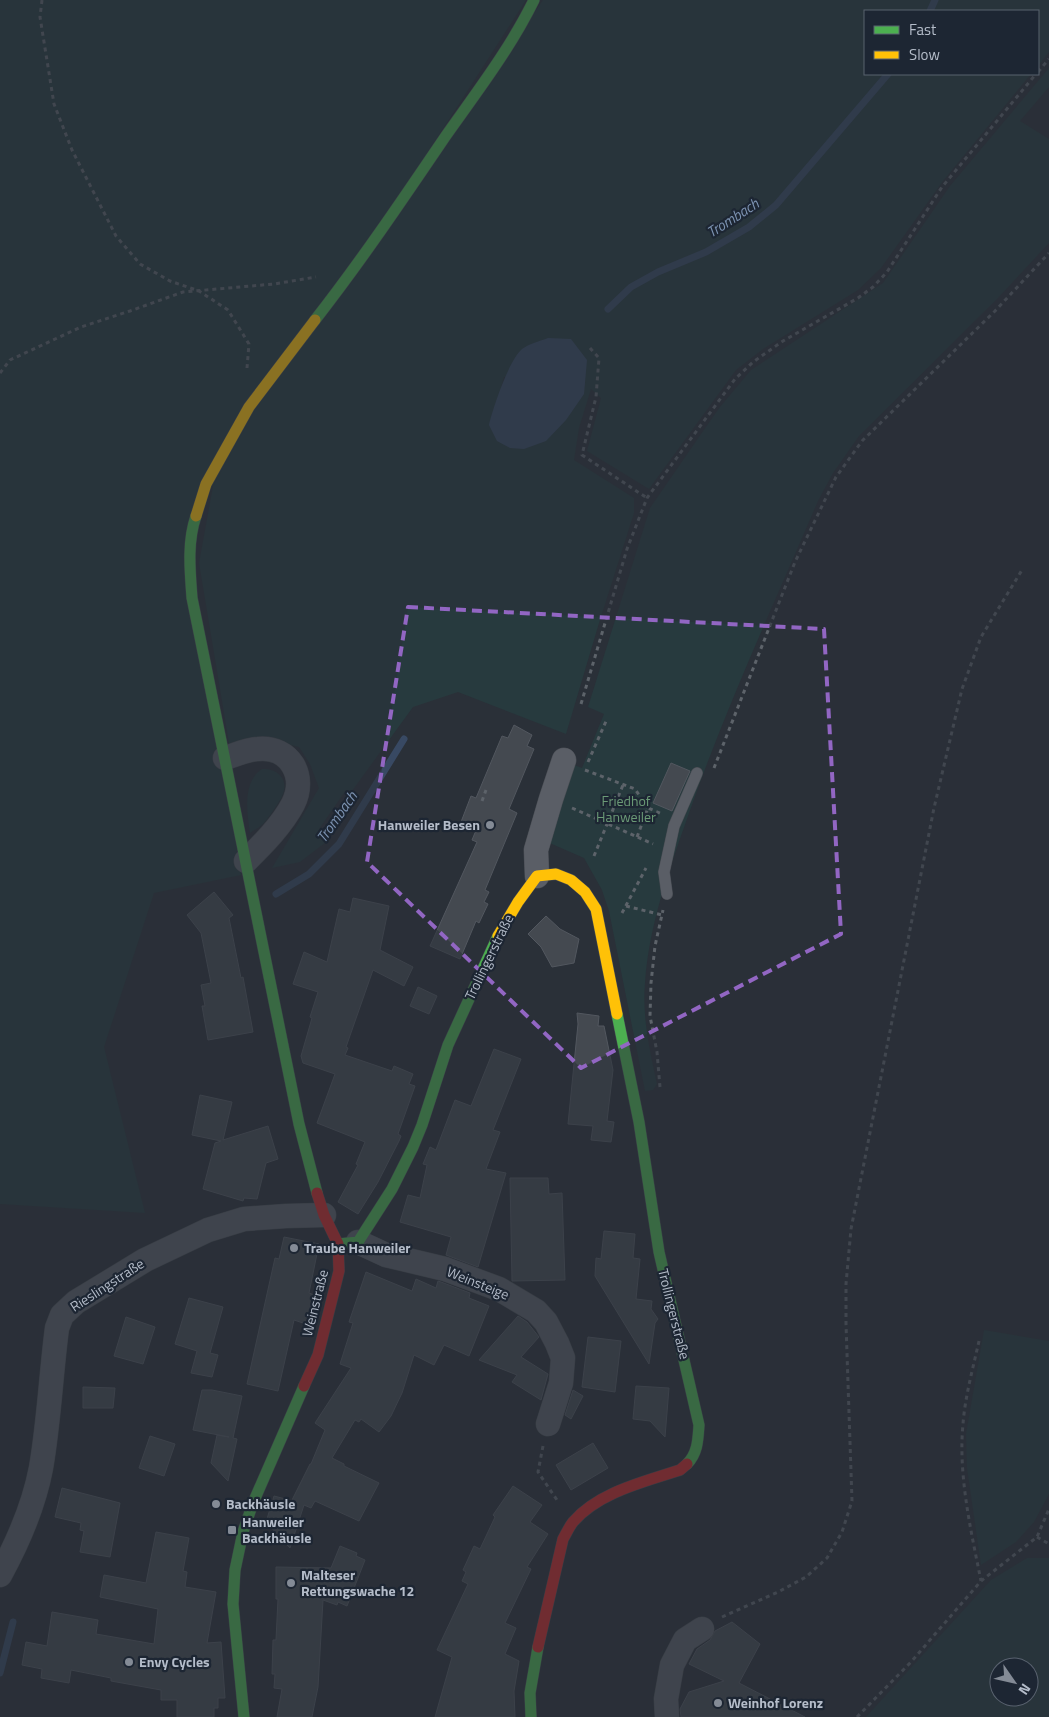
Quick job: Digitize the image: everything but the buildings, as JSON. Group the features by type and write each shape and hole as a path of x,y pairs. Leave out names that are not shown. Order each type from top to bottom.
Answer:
{"street":[{"name":"Weinstraße","path":"244,1717 233,1604 235,1570 243,1532 253,1502 318,1355 348,1243 324,1215 298,1124 192,598 189,561 193,524 206,484 249,407 353,271 521,26 534,0"},
{"path":"225,758 259,749 280,752 292,761 296,773 298,788 293,804 271,835 246,861"},
{"path":"537,876 536,850 549,805 574,765"},
{"name":"Trollingerstraße","path":"348,1243 383,1204 419,1133 442,1063 461,1016 506,919 522,894 537,876 556,874 571,880 586,892 596,909 639,1122 659,1252 699,1425 698,1444 690,1460 680,1470 626,1488 590,1506 572,1522 563,1539 533,1670 530,1693 531,1717"},
{"name":"Rieslingstraße","path":"0,1575 12,1553 29,1511 40,1469 57,1328 62,1315 76,1302 145,1260 208,1230 244,1219 324,1215"},
{"name":"Weinsteige","path":"348,1243 386,1255 445,1269 499,1289 536,1311 546,1322 563,1358 561,1383 548,1424"},
{"path":"667,1717 667,1691 672,1665 684,1640 702,1629"}],"lane":[{"path":"667,894 664,872 674,826 697,773"}],"path":[{"path":"42,0 40,16 54,104 72,150 116,236 140,264 170,280 199,291 228,310 249,344 247,372"},
{"path":"1039,71 1049,59"},
{"path":"581,704 627,549 647,498 734,379 753,362 783,341 858,298 873,287 887,272 942,187 1035,75"},
{"path":"713,769 795,562 836,477 862,441 995,311 1049,253"},
{"path":"0,373 10,360 81,326 183,292 274,284 318,277"},
{"path":"590,348 599,358 596,397 582,455 647,498"},
{"path":"702,1629 729,1613 778,1592 806,1577 827,1558 842,1532 852,1502 846,1316 846,1284 851,1229 934,808 962,689 981,638 1022,570"},
{"path":"574,765 635,789 648,808 668,816"},
{"path":"594,856 623,785"},
{"path":"482,801 486,790"},
{"path":"564,804 657,846"},
{"path":"637,837 648,808"},
{"path":"622,915 650,860"},
{"path":"639,1122 652,1111 660,1096 657,1052 650,1016 651,983 655,946 667,894"},
{"path":"626,906 662,915"},
{"path":"978,1341 963,1424 963,1467 972,1538 981,1581"},
{"path":"548,1424 538,1472 572,1522"},
{"path":"857,1717 911,1662 981,1581 1036,1537 1049,1509"},
{"path":"1036,1537 1049,1544"}],"highlighted area":[{"path":"408,607 824,629 841,934 581,1068 367,862"}],"green space":[{"path":"0,0 526,0 187,526 241,875 154,893 104,1047 145,1213 0,1204"},
{"path":"543,0 1049,0 1049,52 1039,65 1039,10 864,10 864,75 1030,75 943,181 881,268 858,290 763,349 736,370 649,489 587,451 601,398 591,389 579,428 574,460 634,498 634,513 566,734 458,692 413,707 352,791 346,790 319,829 330,839 300,862 272,868 319,788 310,764 299,747 277,742 230,749 199,563 213,486 255,410","holes":["504,377 584,394 500,392"]},
{"name":"Friedhof Hanweiler","path":"1049,68 1049,87 1020,121 1049,139 1049,243 997,299 859,436 833,473 818,501 718,736 667,877 655,919 647,961 644,996 647,1034 657,1084 653,1090 645,1091 609,911 602,890 584,858 545,841 574,765 582,768 604,714 588,707 650,508 720,407 751,370 883,283 950,186"},
{"path":"262,769 272,770 280,775 284,783 283,794 268,818 262,825 250,833 247,798 251,782"},
{"path":"984,1330 1049,1341 1049,1494 1034,1522 1016,1542 981,1565 967,1468 966,1434"},
{"path":"1027,1558 1049,1558 1049,1717 866,1717 991,1580"}],"water":[{"path":"548,338 571,339 587,360 584,394 566,420 546,441 524,449 510,448 497,441 489,425 498,396 512,363 522,349"}],"waterway":[{"name":"Trombach","path":"930,10 935,0"},
{"name":"Trombach","path":"608,309 631,287 658,272 706,252 749,227 776,205 887,75"},
{"name":"Trombach","path":"276,894 309,874 339,844 404,739"},
{"name":"Trombach","path":"0,1673 13,1622"}],"traffic: fast":[{"path":"315,320 398,207 492,70 525,18 534,0"},
{"path":"196,516 190,546 192,598 299,1124 317,1193"},
{"path":"338,1244 358,1242 392,1189 422,1125 448,1045 498,936"},
{"path":"617,1014 639,1122 659,1252 699,1425 695,1451 687,1464"},
{"path":"244,1717 233,1604 235,1570 243,1532 253,1503 304,1386"},
{"path":"531,1717 530,1693 538,1647"}],"traffic: slow":[{"path":"196,516 206,484 249,407 315,320"},
{"path":"498,936 518,902 537,876 556,874 571,880 585,892 596,909 617,1014"}],"traffic: jam":[{"path":"304,1386 318,1355 339,1271 338,1244 324,1215 317,1193"},
{"path":"538,1647 563,1539 573,1522 596,1503 609,1496 623,1489 680,1470 687,1464"}],"place":[{"name":"Hanweiler Besen","path":"490,825"},
{"name":"Traube Hanweiler","path":"294,1248"},
{"name":"Backhäusle","path":"216,1504"},
{"name":"Hanweiler Backhäusle","path":"232,1530"},
{"name":"Malteser Rettungswache 12","path":"291,1583"},
{"name":"Envy Cycles","path":"129,1662"},
{"name":"Weinhof Lorenz","path":"718,1703"}]}
